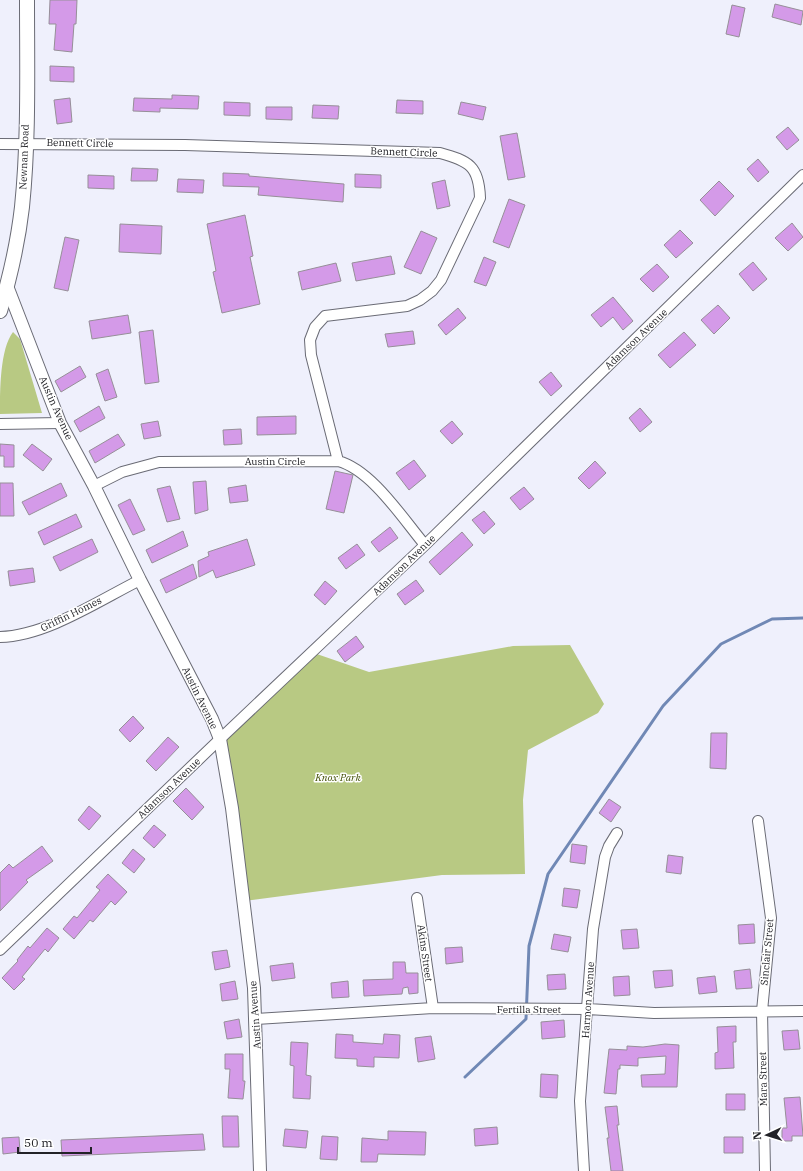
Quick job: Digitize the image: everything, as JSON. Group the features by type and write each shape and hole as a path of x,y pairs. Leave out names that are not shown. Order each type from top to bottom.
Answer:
{"main road":[{"name":"Newnan Road","path":"0,311 7,286 22,207 25,143 27,0"}],"street":[{"name":"Bennett Circle","path":"0,144 185,145 440,153 463,160 474,170 479,183 480,198 441,280 432,291 420,300 407,306 325,316 315,327 310,340 312,354 338,461"},
{"name":"Adamson Avenue","path":"0,950 425,544 803,175"},
{"name":"Austin Avenue","path":"7,286 60,423 94,486 140,580 212,719 220,739 232,808 254,988 260,1171"},
{"path":"0,424 60,423"},
{"name":"Austin Circle","path":"94,486 122,472 159,462 338,461 345,463 374,484 425,544"},
{"name":"Griffin Homes","path":"0,637 16,637 44,628 140,580"},
{"name":"Sinclair Street","path":"758,821 770,918 762,1011"},
{"name":"Harmon Avenue","path":"584,1171 580,1101 593,928 605,857 609,846 617,833"},
{"name":"Akins Street","path":"417,898 433,1008"},
{"name":"Fertilla Street","path":"256,1019 433,1008 588,1009 654,1013 803,1011"},
{"name":"Mara Street","path":"762,1011 765,1171"}],"green space":[{"path":"13,332 20,339 42,413 0,414 3,359 5,349"},
{"name":"Knox Park","path":"570,645 604,704 598,713 528,750 523,800 525,874 442,875 244,901 220,739 311,652 369,672 513,646"}],"building":[{"path":"50,0 77,0 76,24 74,24 72,52 54,50 56,24 49,24"},
{"path":"775,4 803,11 801,25 772,17"},
{"path":"732,5 745,8 739,37 726,34"},
{"path":"50,66 74,67 74,82 50,81"},
{"path":"172,95 199,96 198,109 160,108 160,112 133,111 134,98 172,99"},
{"path":"70,98 72,122 57,124 54,100"},
{"path":"397,100 423,101 423,114 396,113"},
{"path":"224,102 250,103 250,116 224,115"},
{"path":"461,102 486,107 483,120 458,114"},
{"path":"313,105 339,106 338,119 312,118"},
{"path":"266,107 292,107 292,120 266,119"},
{"path":"788,127 799,140 787,150 776,137"},
{"path":"517,133 525,177 508,180 500,136"},
{"path":"758,159 769,172 758,182 747,169"},
{"path":"132,168 158,169 157,181 131,181"},
{"path":"223,173 249,174 249,176 344,184 343,202 258,195 259,187 223,186"},
{"path":"355,174 381,175 381,188 355,187"},
{"path":"88,175 114,176 114,189 88,188"},
{"path":"178,179 204,180 203,193 177,192"},
{"path":"445,180 450,206 437,209 432,183"},
{"path":"719,181 734,196 715,216 700,200"},
{"path":"509,199 525,205 509,248 493,242"},
{"path":"245,215 253,256 250,257 260,304 222,313 213,272 216,271 207,224"},
{"path":"792,223 803,237 788,251 775,238"},
{"path":"120,224 162,226 161,254 119,252"},
{"path":"680,230 693,243 676,258 664,245"},
{"path":"421,231 437,238 421,274 404,267"},
{"path":"65,237 79,240 68,291 54,288"},
{"path":"391,256 395,274 356,281 352,263"},
{"path":"484,257 496,262 486,286 474,282"},
{"path":"753,262 767,279 753,291 739,274"},
{"path":"336,263 341,281 302,290 298,272"},
{"path":"657,264 669,277 653,292 640,279"},
{"path":"613,297 633,321 623,330 613,317 601,327 591,315"},
{"path":"718,305 730,318 714,334 701,320"},
{"path":"458,308 466,318 446,335 438,325"},
{"path":"128,315 131,333 92,339 89,321"},
{"path":"153,330 159,382 145,384 139,332"},
{"path":"413,331 415,344 388,347 385,334"},
{"path":"684,332 696,345 670,368 658,355"},
{"path":"80,366 86,377 61,392 55,381"},
{"path":"108,369 117,397 105,401 96,374"},
{"path":"551,372 562,386 551,396 539,382"},
{"path":"99,406 105,418 80,432 74,421"},
{"path":"640,408 652,422 640,432 629,418"},
{"path":"296,416 296,434 257,435 257,417"},
{"path":"158,421 161,436 144,439 141,424"},
{"path":"452,421 463,434 452,444 440,431"},
{"path":"241,429 242,444 224,445 223,430"},
{"path":"118,434 125,445 95,463 89,451"},
{"path":"0,444 14,445 14,467 4,467 4,456 0,456"},
{"path":"32,444 52,459 43,471 23,455"},
{"path":"414,460 426,476 409,490 396,473"},
{"path":"595,461 606,473 589,489 578,478"},
{"path":"335,471 353,475 344,513 326,509"},
{"path":"206,481 208,510 195,514 193,482"},
{"path":"0,483 13,483 14,516 0,516"},
{"path":"61,483 67,496 29,515 22,502"},
{"path":"246,485 248,501 230,503 228,488"},
{"path":"170,486 180,519 167,522 157,489"},
{"path":"524,487 534,499 520,510 510,498"},
{"path":"130,499 145,530 133,535 118,505"},
{"path":"484,511 495,524 484,534 472,520"},
{"path":"76,514 82,527 44,545 38,532"},
{"path":"390,527 398,538 379,552 371,542"},
{"path":"183,531 188,546 152,563 146,550"},
{"path":"462,532 473,545 440,575 429,562"},
{"path":"92,539 98,552 60,571 53,557"},
{"path":"247,539 255,565 216,578 213,570 199,577 198,561 209,556 208,552"},
{"path":"357,544 365,555 346,569 338,558"},
{"path":"193,564 197,578 166,593 160,580"},
{"path":"33,568 35,582 10,586 8,571"},
{"path":"416,580 424,591 405,605 397,594"},
{"path":"325,581 337,591 325,605 314,595"},
{"path":"356,636 364,647 345,662 337,651"},
{"path":"133,716 144,728 130,742 119,730"},
{"path":"711,733 727,733 726,769 710,768"},
{"path":"168,737 179,747 156,771 146,761"},
{"path":"186,788 204,807 192,820 173,801"},
{"path":"609,799 621,807 611,822 599,813"},
{"path":"89,806 101,816 89,830 78,820"},
{"path":"154,825 166,835 154,848 143,838"},
{"path":"572,844 587,846 585,864 570,862"},
{"path":"42,846 53,861 26,880 28,882 0,911 0,873 9,864 13,868"},
{"path":"133,849 145,859 134,873 122,863"},
{"path":"668,855 683,857 681,874 666,872"},
{"path":"108,874 127,892 115,905 111,901 93,922 90,920 74,939 63,929 74,916 77,918 100,890 96,887"},
{"path":"564,888 580,890 577,908 562,906"},
{"path":"754,924 755,943 739,944 738,925"},
{"path":"47,928 59,938 48,952 45,949 22,977 25,979 14,990 2,978 18,961 17,960 28,946 30,948"},
{"path":"637,929 639,948 623,949 621,930"},
{"path":"554,934 571,937 568,952 551,949"},
{"path":"462,947 463,962 446,964 445,948"},
{"path":"227,950 230,967 215,970 212,952"},
{"path":"393,962 405,962 406,973 418,973 418,993 409,994 408,987 403,988 402,994 364,996 363,980 393,979"},
{"path":"293,963 295,978 272,981 270,966"},
{"path":"750,969 752,988 736,989 734,971"},
{"path":"672,970 673,986 655,988 653,971"},
{"path":"565,974 566,989 548,990 547,975"},
{"path":"629,976 630,995 614,996 613,977"},
{"path":"715,976 717,992 699,994 697,978"},
{"path":"235,981 238,999 222,1001 220,984"},
{"path":"348,981 349,997 332,998 331,983"},
{"path":"239,1019 242,1037 227,1039 224,1022"},
{"path":"564,1020 565,1037 542,1039 541,1022"},
{"path":"736,1026 736,1042 733,1042 734,1068 715,1069 715,1053 718,1052 717,1027"},
{"path":"798,1030 800,1049 784,1050 782,1031"},
{"path":"336,1034 353,1035 353,1042 383,1044 384,1034 400,1035 399,1058 374,1057 374,1067 357,1066 357,1059 335,1058"},
{"path":"431,1036 435,1059 418,1062 415,1038"},
{"path":"291,1042 308,1043 306,1075 311,1076 310,1099 293,1098 294,1066 290,1065"},
{"path":"665,1044 679,1045 677,1087 642,1087 641,1075 665,1074 666,1056 638,1058 638,1066 620,1065 620,1069 618,1069 616,1094 604,1093 609,1049 627,1050 627,1046 643,1047"},
{"path":"225,1054 243,1054 243,1081 245,1081 243,1099 228,1098 230,1069 225,1069"},
{"path":"541,1074 558,1075 557,1098 540,1097"},
{"path":"726,1094 745,1094 745,1110 726,1110"},
{"path":"800,1097 803,1136 792,1136 792,1141 782,1141 782,1128 787,1128 784,1098"},
{"path":"617,1106 619,1125 617,1125 623,1171 611,1171 605,1107"},
{"path":"222,1116 238,1116 239,1147 223,1147"},
{"path":"497,1127 498,1144 475,1146 474,1129"},
{"path":"285,1129 308,1131 306,1148 283,1146"},
{"path":"388,1131 426,1132 425,1155 378,1154 377,1162 361,1162 362,1138 388,1140"},
{"path":"203,1134 205,1150 62,1156 61,1140"},
{"path":"322,1136 338,1137 337,1160 320,1159"},
{"path":"19,1137 20,1152 3,1154 2,1138"},
{"path":"724,1137 743,1137 743,1153 724,1153"}],"waterway":[{"path":"465,1077 526,1019 529,946 548,874 663,706 721,644 772,619 803,618"}]}
